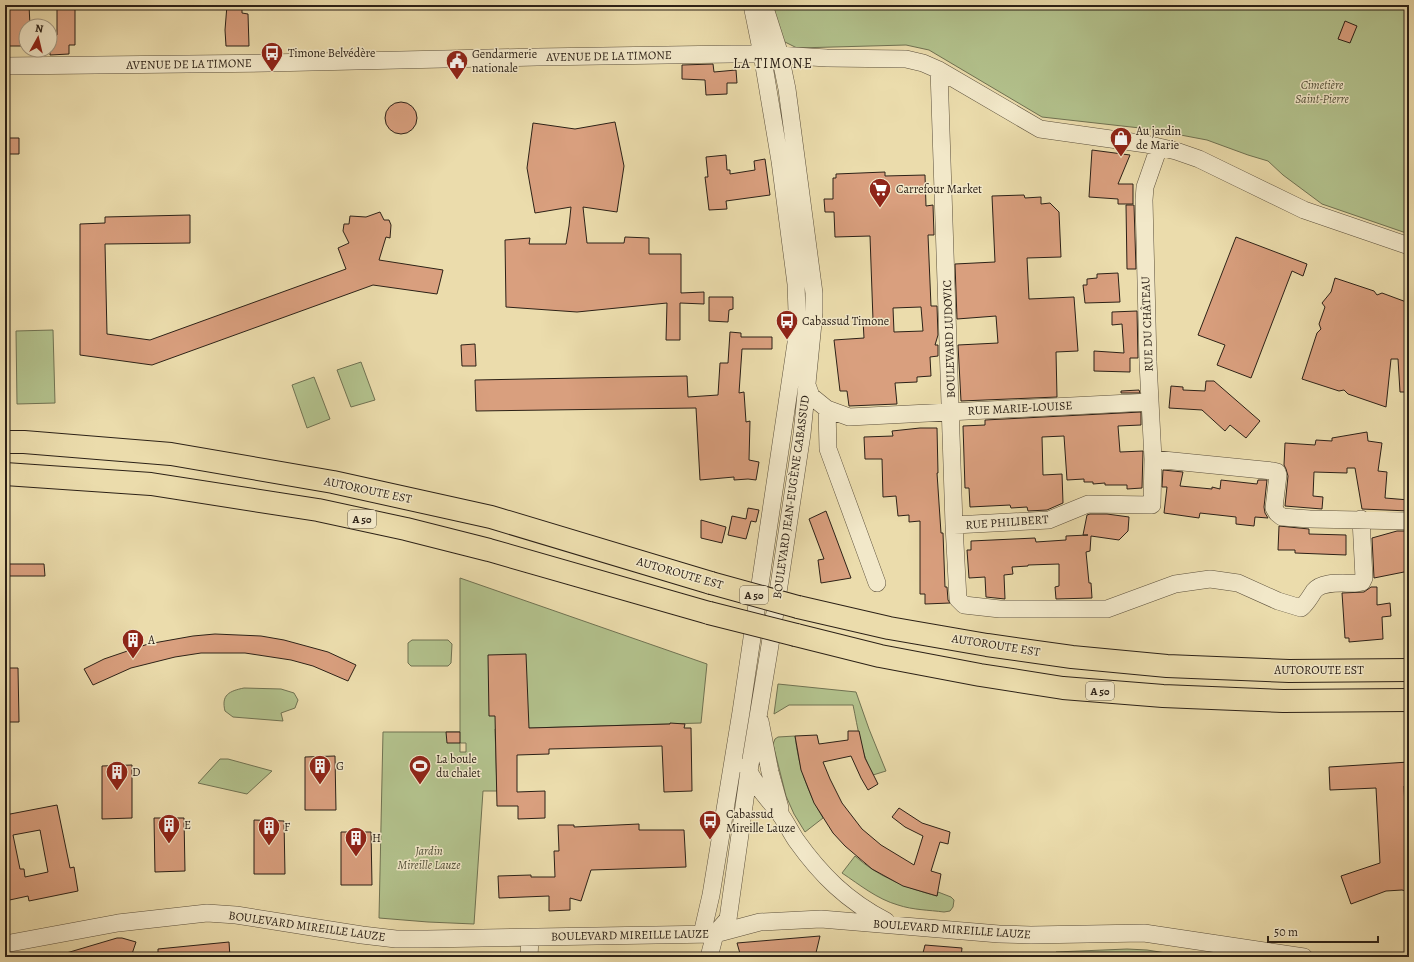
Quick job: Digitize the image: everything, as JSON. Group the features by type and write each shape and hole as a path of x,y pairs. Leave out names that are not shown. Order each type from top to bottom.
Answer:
{"highway":[{"name":"AUTOROUTE EST","path":"5,442 24,442 171,454 333,482 492,517 711,583 798,607 889,628 987,645 1072,657 1167,666 1289,671 1409,670"},
{"name":"A 50","path":"5,474 151,484 318,510 406,529 489,550 709,613 796,636 880,656 980,675 1063,688 1163,696 1283,701 1409,700"}],"street":[{"name":"BOULEVARD JEAN-EUGÈNE CABASSUD","path":"709,934 728,919 758,712 802,434 814,313 814,293 800,248 780,162 762,54 752,5"},
{"name":"BOULEVARD JEAN-EUGÈNE CABASSUD","path":"709,934 710,895 741,712 796,343 796,284 800,248 788,95 780,55 764,5"},
{"name":"AVENUE DE LA TIMONE","path":"5,66 268,63 536,56 762,54 822,58 906,59 923,63 939,70 1040,129 1146,144 1199,159 1304,210 1409,246"},
{"name":"BOULEVARD LUDOVIC","path":"939,70 954,525 958,599 964,605 1000,609 1107,609 1175,584 1210,579 1238,583 1278,602 1301,608 1307,604 1315,590 1324,584 1357,584 1362,582 1364,578 1361,520"},
{"name":"RUE DU CHÂTEAU","path":"1152,504 1153,459 1148,362 1144,200 1145,187 1159,147"},
{"path":"789,383 791,422 802,434 828,430 849,417"},
{"name":"RUE MARIE-LOUISE","path":"807,385 811,396 827,409 849,417 1150,402"},
{"name":"BOULEVARD JEAN-EUGÈNE CABASSUD","path":"827,409 828,449 877,583"},
{"path":"1153,459 1273,470 1277,472 1278,475 1274,508 1282,517 1409,521"},
{"name":"RUE PHILIBERT","path":"954,525 1049,520 1088,504 1152,504"},
{"path":"741,712 744,752 749,771 782,816 795,838 816,867 832,884 867,912 893,925"},
{"path":"758,712 770,772 782,816"},
{"name":"BOULEVARD MIREILLE LAUZE","path":"5,944 118,922 207,913 236,915 378,937 427,939 709,934 760,922 821,919 999,934 1031,935 1144,933 1304,957"},
{"path":"709,934 709,957"},
{"path":"529,957 530,938"}],"green space":[{"name":"Cimetière Saint-Pierre","path":"772,5 1409,5 1409,234 1322,204 1283,175 1268,161 1207,140 1149,129 1042,117 929,50 906,45 797,48 781,40"},
{"path":"53,330 55,403 17,404 16,331"},
{"path":"361,362 375,400 351,407 337,370"},
{"path":"314,377 330,419 307,428 292,385"},
{"name":"Jardin Mireille Lauze","path":"460,578 707,664 701,723 495,729 497,791 483,791 474,924 379,918 383,732 460,732","holes":["460,743 466,743 466,752 460,752"]},
{"path":"412,640 448,640 452,644 451,663 448,666 411,666 408,663 408,643"},
{"path":"778,684 856,692 886,771 873,775 869,767 860,741 853,705 789,705 774,714"},
{"path":"244,688 281,689 294,693 298,700 295,708 281,713 283,721 233,717 225,711 225,697 230,692"},
{"path":"795,736 804,779 823,818 805,832 794,814 786,796 773,744 775,739 778,737"},
{"path":"220,759 228,759 272,771 247,794 198,783"},
{"path":"855,856 873,870 893,881 937,896 938,892 951,897 954,900 953,907 950,911 944,912 921,910 904,907 883,899 842,873"},
{"path":"1127,949 1147,950 1192,957 1060,957 1056,952"}],"building":[{"path":"5,5 29,5 30,18 18,18 18,46 5,46"},
{"path":"227,5 242,5 242,13 248,14 249,46 226,46 225,30"},
{"path":"57,8 75,8 75,45 69,45 69,54 58,55"},
{"path":"1345,21 1357,26 1350,43 1338,39"},
{"path":"713,64 714,72 736,70 737,83 727,83 727,94 706,95 705,80 682,79 682,65"},
{"path":"401,102 407,103 414,109 417,118 416,124 410,131 401,134 395,133 388,127 385,118 386,112 392,105"},
{"path":"615,122 624,166 617,212 583,207 587,243 624,243 625,237 649,238 649,254 681,254 681,293 704,292 704,304 680,303 680,340 666,340 667,303 577,312 506,307 505,240 530,238 529,244 566,244 569,226 571,207 535,213 527,168 533,123 575,129"},
{"path":"5,138 19,138 19,154 5,154"},
{"path":"1092,150 1130,155 1118,184 1133,184 1133,204 1118,204 1118,199 1089,197"},
{"path":"726,155 727,170 730,170 730,174 755,170 754,161 765,159 770,195 726,201 727,209 709,210 705,177 708,177 706,157"},
{"path":"885,172 885,176 925,175 926,206 933,205 934,235 928,235 931,306 937,306 938,335 935,345 938,345 938,356 930,357 931,376 917,377 917,382 895,383 897,404 849,406 847,391 840,391 834,340 864,338 863,320 873,320 870,236 835,237 834,212 825,212 824,199 833,199 833,178 836,178 836,174","holes":["921,307 923,331 894,332 893,308"]},
{"path":"1024,195 1025,198 1041,197 1041,204 1050,203 1059,212 1061,257 1027,258 1029,299 1074,297 1078,351 1056,352 1057,397 961,401 958,345 998,343 996,316 957,319 955,264 995,262 992,196"},
{"path":"1126,205 1134,205 1136,269 1127,269"},
{"path":"380,212 384,220 389,220 391,225 390,238 386,237 379,260 443,270 437,294 373,285 152,365 80,355 80,224 105,223 105,217 190,215 190,243 105,244 107,334 150,340 346,269 338,248 349,243 343,231 344,224 349,224 350,216 366,217"},
{"path":"1236,237 1307,264 1303,276 1292,271 1251,378 1217,365 1225,345 1198,335"},
{"path":"1118,273 1120,302 1085,303 1083,285 1087,285 1087,279 1097,278 1097,274"},
{"path":"1335,278 1374,291 1377,295 1382,293 1409,303 1409,392 1400,392 1398,359 1391,359 1386,407 1348,394 1344,390 1339,391 1302,379 1317,333 1321,329 1319,324 1325,307 1322,303 1331,292"},
{"path":"709,297 733,297 733,309 729,310 728,322 709,321"},
{"path":"1137,311 1138,358 1130,358 1130,372 1094,371 1094,351 1124,353 1122,324 1112,325 1112,312"},
{"path":"730,332 741,333 741,337 772,337 772,349 742,349 739,393 744,392 746,422 750,421 749,460 759,462 756,480 734,480 734,477 700,480 696,408 476,411 475,380 687,376 688,397 718,395 720,363 728,363"},
{"path":"475,344 476,366 462,366 461,345"},
{"path":"1206,381 1214,381 1260,421 1246,438 1230,425 1225,431 1202,410 1169,408 1171,386 1183,387 1183,390 1205,391"},
{"path":"1139,390 1140,393 1121,393 1121,391"},
{"path":"1141,412 1141,425 1118,426 1120,452 1143,451 1142,488 1127,489 1127,485 1105,485 1105,483 1093,484 1093,482 1084,482 1084,479 1067,480 1064,436 1042,437 1043,475 1062,474 1063,503 1047,510 1028,511 1027,507 1011,508 1010,505 970,507 969,488 965,488 963,426 985,425 985,420"},
{"path":"937,428 937,473 941,533 943,533 945,587 947,587 948,600 950,603 925,604 925,594 920,594 920,521 909,522 909,515 898,516 896,496 883,497 882,459 865,459 864,437 893,436 892,431"},
{"path":"1367,432 1368,441 1382,443 1378,471 1387,472 1385,498 1409,500 1409,511 1362,509 1355,468 1347,468 1347,473 1314,472 1313,496 1323,497 1322,509 1285,506 1288,476 1284,465 1285,443 1315,445 1316,440 1332,441 1332,438"},
{"path":"1163,470 1183,472 1180,486 1212,489 1212,487 1220,489 1221,480 1257,484 1258,480 1267,480 1264,507 1268,518 1255,517 1254,526 1236,524 1236,517 1200,513 1199,518 1164,513 1167,487 1162,487"},
{"path":"748,508 759,510 756,522 751,521 746,539 728,535 732,516 746,519"},
{"path":"826,511 851,578 821,583 818,560 824,559 809,519"},
{"path":"1107,514 1129,517 1128,531 1119,540 1091,536 1090,551 1086,552 1092,598 1056,599 1055,587 1059,586 1059,564 1012,567 1013,574 1004,575 1005,599 986,597 985,577 969,578 967,550 971,550 971,541 1035,538 1036,542 1066,540 1066,536 1088,535 1083,535 1087,515"},
{"path":"701,520 726,527 722,543 701,538"},
{"path":"1279,526 1309,529 1309,534 1346,535 1346,555 1295,553 1295,550 1278,550"},
{"path":"1397,531 1409,531 1409,571 1374,578 1372,538"},
{"path":"5,564 44,564 45,576 5,576"},
{"path":"1371,587 1377,587 1377,605 1390,603 1391,616 1382,617 1383,639 1349,642 1349,638 1345,638 1342,593 1364,592"},
{"name":"A","path":"215,634 261,636 284,640 328,652 356,665 348,681 313,666 291,660 245,653 201,653 175,657 131,668 93,685 84,669 104,659 148,644 193,636"},
{"path":"526,654 529,728 670,723 685,724 684,728 691,728 692,791 664,792 662,746 549,749 549,754 517,755 517,792 545,791 545,818 518,819 518,806 497,806 495,716 489,716 488,655"},
{"path":"5,668 18,668 19,722 5,722"},
{"path":"848,731 859,731 865,758 878,784 868,790 851,756 823,762 842,803 862,829 881,845 914,865 923,836 905,827 892,817 899,808 922,823 950,832 948,844 940,842 931,871 941,874 937,896 903,886 872,869 845,846 833,833 814,803 801,770 795,736 817,735 819,744 848,740"},
{"path":"446,732 460,732 460,743 447,743"},
{"name":"G","path":"335,756 336,810 305,810 305,757"},
{"path":"1409,762 1409,786 1404,786 1409,892 1402,890 1386,891 1351,904 1341,876 1380,863 1376,788 1330,790 1329,767"},
{"name":"D","path":"132,765 132,818 102,819 102,766"},
{"path":"57,805 70,868 74,867 78,891 29,901 28,896 5,901 5,815","holes":["40,830 48,872 25,877 24,869 20,869 13,835"]},
{"name":"E","path":"154,818 184,818 185,871 155,872"},
{"name":"F","path":"254,820 284,821 285,874 254,874"},
{"path":"639,824 639,830 684,830 686,867 591,870 581,901 570,898 570,910 549,911 549,896 499,898 498,876 531,875 531,877 555,877 554,851 559,851 558,825 574,825 574,827"},
{"name":"H","path":"341,832 371,832 372,885 341,885"},
{"path":"820,936 815,957 741,957 737,943"},
{"path":"117,938 136,942 131,957 64,957 63,954"},
{"path":"229,942 230,957 158,957 158,949"},
{"path":"925,945 962,948 961,957 922,957"}],"place":[{"name":"Timone Belvédère","path":"272,72"},
{"name":"Gendarmerie nationale","path":"457,80"},
{"name":"Au jardin de Marie","path":"1121,158"},
{"name":"Carrefour Market","path":"880,208"},
{"name":"Cabassud Timone","path":"787,340"},
{"name":"A","path":"133,660"},
{"name":"G","path":"320,786"},
{"name":"La boule du chalet","path":"420,786"},
{"name":"D","path":"117,792"},
{"name":"Cabassud Mireille Lauze","path":"710,840"},
{"name":"E","path":"169,844"},
{"name":"F","path":"269,846"},
{"name":"H","path":"356,858"}],"district":[{"name":"LA TIMONE","path":"773,63"}]}
